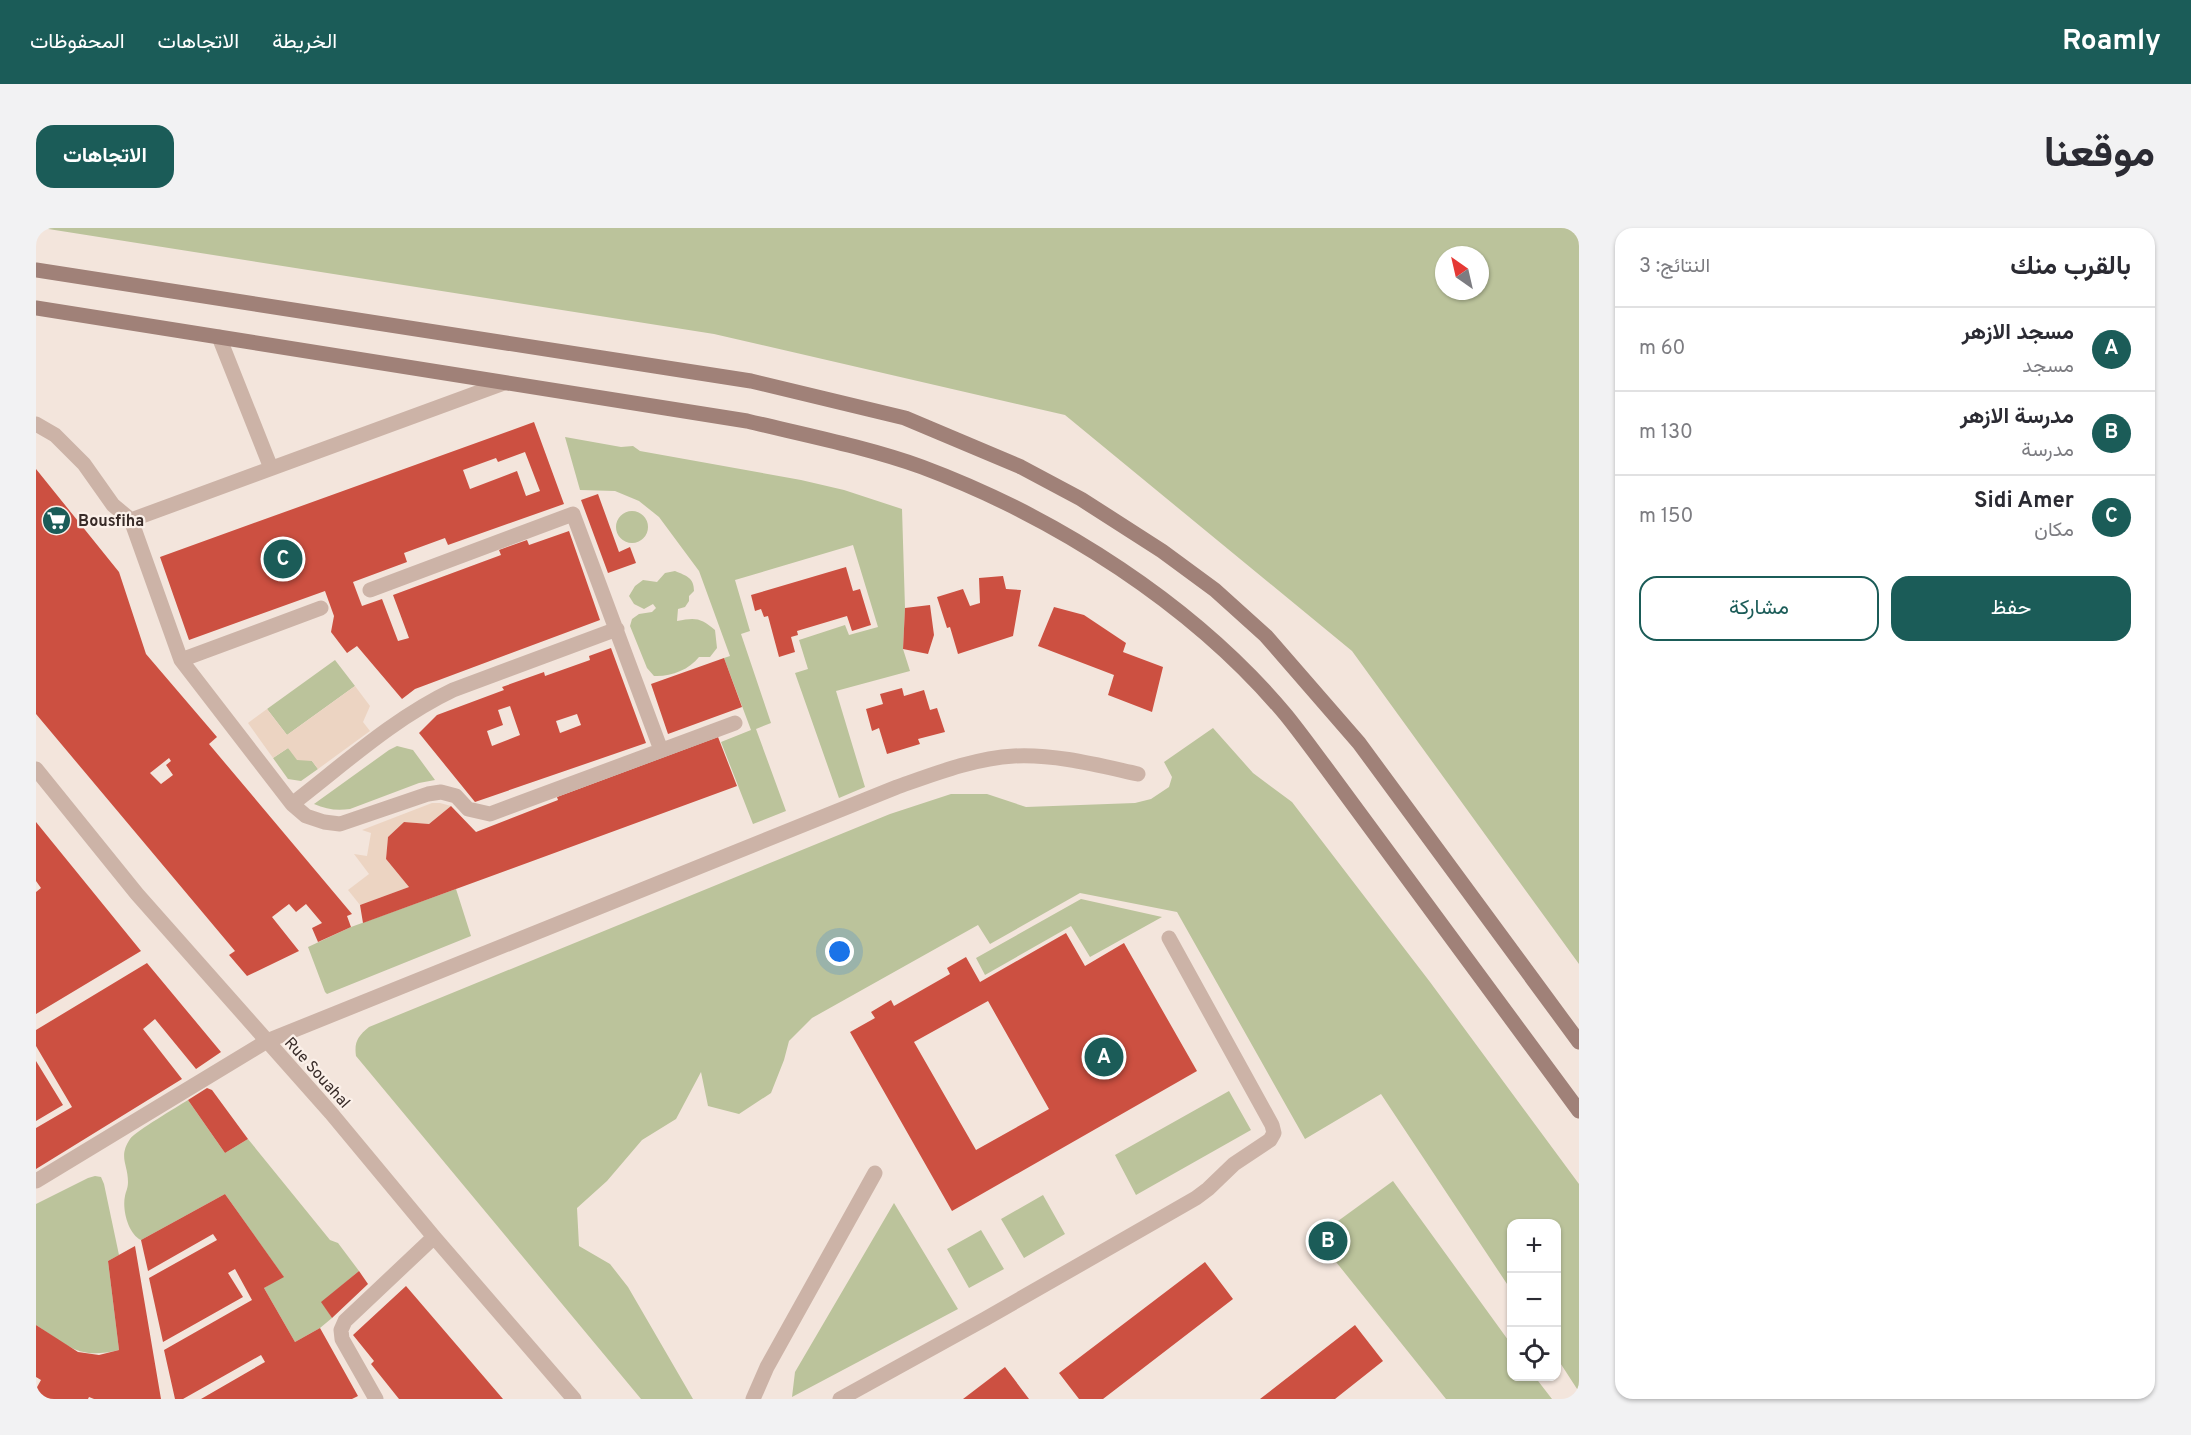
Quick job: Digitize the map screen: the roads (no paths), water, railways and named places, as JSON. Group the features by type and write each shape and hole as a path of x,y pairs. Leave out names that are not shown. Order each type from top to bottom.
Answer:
{"main road":[{"path":"36,270 751,381 905,418 1021,467 1082,499 1162,551 1215,591 1266,636 1359,743 1579,1042"},
{"path":"36,308 747,421 835,442 922,467 1002,502 1081,544 1121,569 1192,622 1239,665 1285,714 1579,1111"}],"street":[{"path":"219,337 271,468"},
{"path":"131,520 504,383"},
{"path":"36,424 55,435 84,464 113,505 131,520 181,660 292,804 306,816 340,824 428,794 441,792 456,796 468,809 490,814 735,723"},
{"path":"370,590 573,514 661,750"},
{"path":"181,660 321,608"},
{"path":"292,804 430,701 453,690 617,628"},
{"path":"36,1181 267,1041 897,787 955,767 1013,756 1056,757 1138,774"},
{"name":"Rue Souahal","path":"36,769 137,894 331,1113 574,1399"},
{"path":"840,1399 986,1319 1196,1198 1234,1164 1270,1140 1274,1133 1272,1125 1169,938"},
{"path":"753,1399 767,1367 875,1173"},
{"path":"376,1399 345,1347 341,1330 345,1321 434,1237"}],"place":[{"name":"Bousfiha","path":"57,520"},
{"name":"Sidi Amer","path":"283,559"},
{"name":"مسجد الازهر","path":"1104,1057"},
{"name":"مدرسة الازهر","path":"1328,1241"}]}
